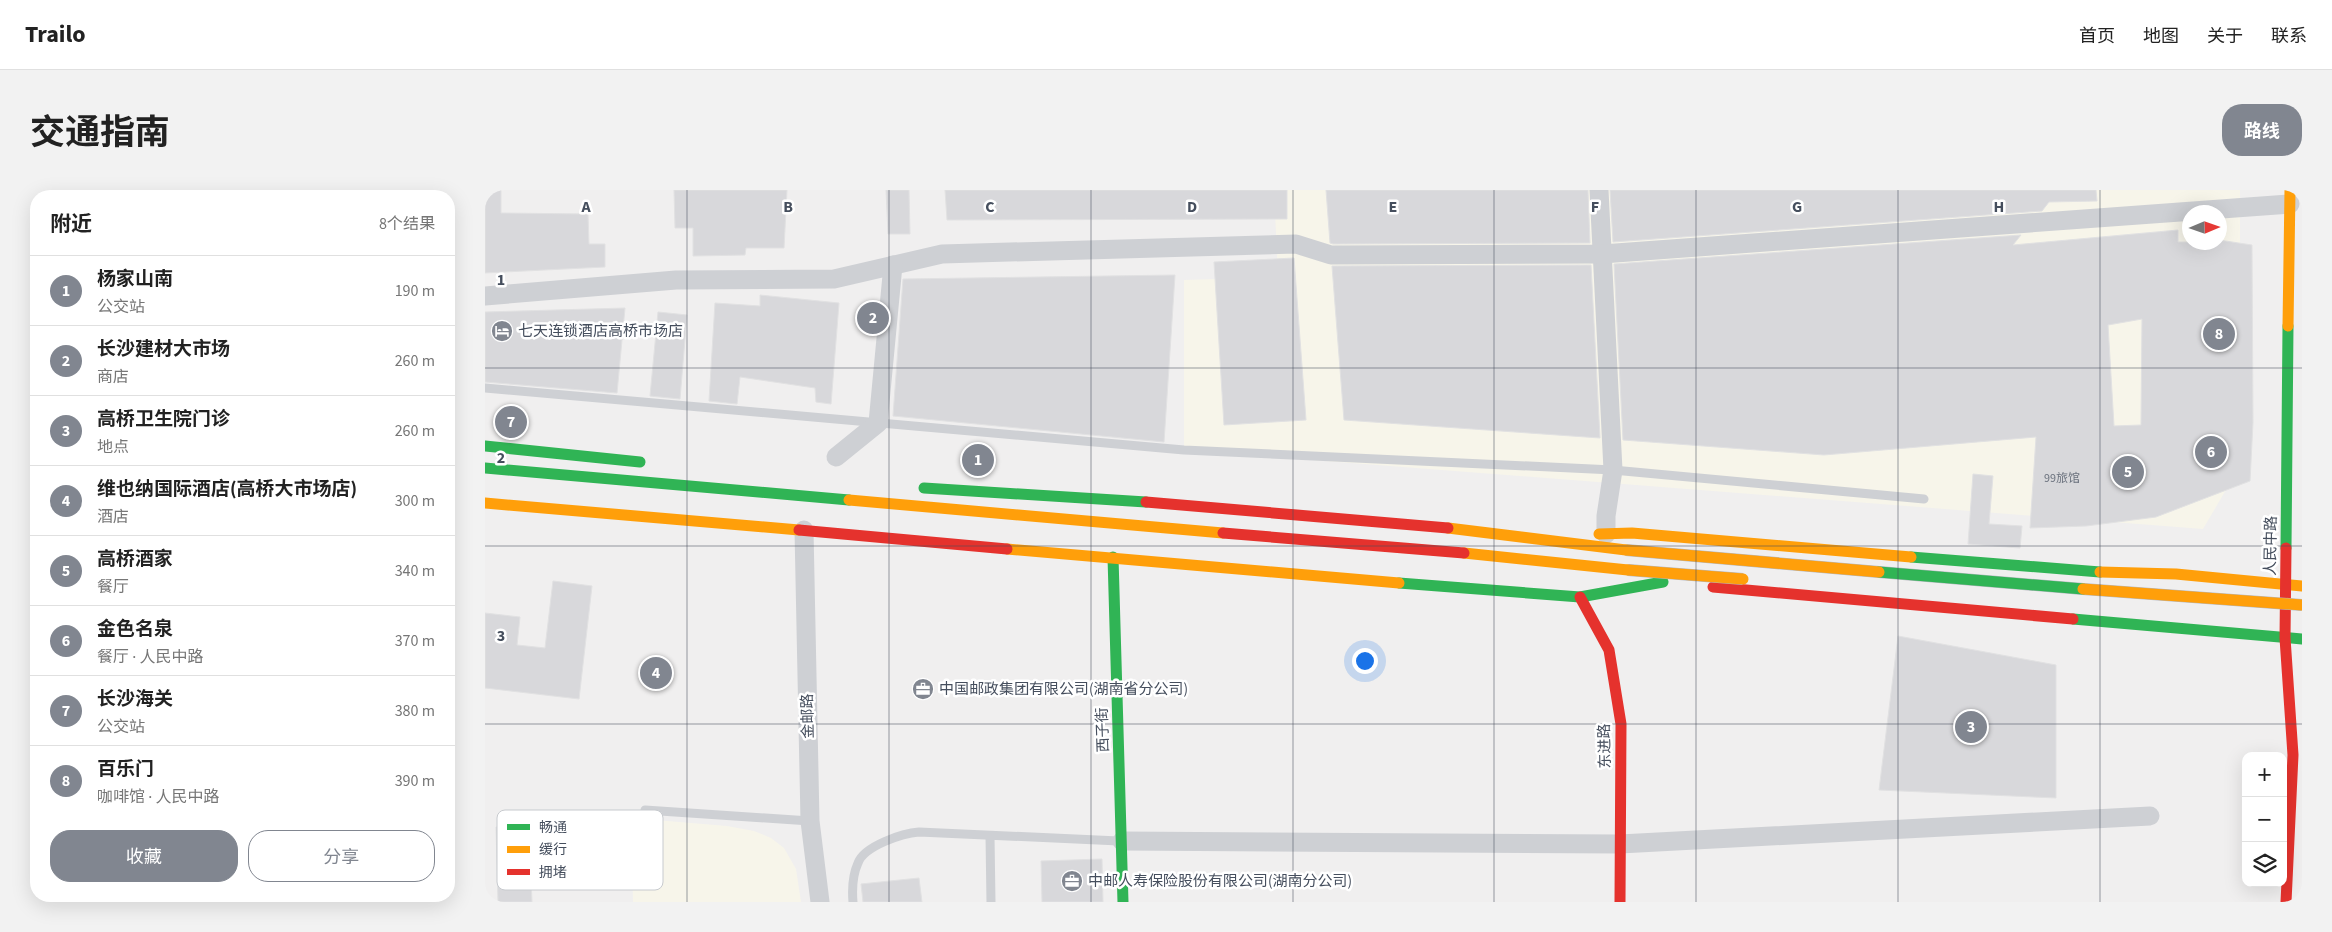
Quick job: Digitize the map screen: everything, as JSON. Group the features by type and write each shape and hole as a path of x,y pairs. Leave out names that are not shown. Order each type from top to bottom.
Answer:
{"main road":[{"name":"人民中路","path":"2286,902 2293,755 2285,638 2290,197"},
{"path":"485,446 653,463"},
{"path":"485,468 751,489 1149,526 1504,555 1628,570 1894,591"},
{"path":"909,487 1142,501 1507,533 1626,550 2199,599 2302,605"},
{"path":"485,504 1579,598 1663,582"},
{"path":"1507,533 1632,533 2074,571 2176,574 2302,586"},
{"path":"1504,555 1663,582 2302,639"},
{"name":"西子街","path":"1113,557 1123,902"},
{"name":"东进路","path":"1579,598 1609,650 1621,724 1620,902"},
{"path":"2274,620 2293,621"}],"street":[{"path":"1599,190 1613,470 1606,516 1606,534"},
{"path":"485,296 676,280 834,279 943,254 1296,244 1331,255 1602,254 2290,197"},
{"path":"836,457 878,423 893,265"},
{"name":"金邮路","path":"804,530 810,821 820,902"},
{"path":"1122,841 1619,844 2150,816"}],"lane":[{"path":"485,388 1184,450 1613,470 1924,499"},
{"path":"663,811 810,821"},
{"path":"853,902 858,862 871,849 904,833 919,832 1122,841"},
{"path":"990,836 991,902"}],"shaded area":[{"path":"1274,190 2240,190 2240,466 2203,529 1184,450 1184,280 1278,277"},
{"path":"663,821 727,826 754,831 771,838 784,848 796,869 801,902 633,902 633,890 663,890"}],"building":[{"path":"485,190 501,190 501,213 588,214 589,244 605,244 605,267 485,273"},
{"path":"674,190 787,190 784,248 746,248 745,255 693,256 693,228 675,228"},
{"path":"886,190 909,190 910,234 888,234"},
{"path":"945,190 1287,190 1287,219 947,220"},
{"path":"1326,190 1588,190 1590,243 1333,244 1330,243"},
{"path":"1610,190 2096,190 2097,201 2049,202 2042,211 1613,242"},
{"path":"2178,230 2178,242 2182,242 2182,250 2227,250 2227,241 2252,245 2253,422 2250,481 2156,517 2086,526 2030,528 2036,437 1824,455 1623,440 1614,264 2021,235 2013,245","holes":["2142,319 2141,425 2114,426 2108,325"]},
{"path":"1294,258 1306,420 1224,425 1214,262"},
{"path":"1591,265 1600,438 1344,420 1332,266"},
{"path":"1175,275 1164,442 893,416 903,279"},
{"path":"760,295 839,303 831,404 816,402 815,388 740,377 737,404 709,401 715,303 760,306"},
{"path":"625,308 617,393 485,382 485,312"},
{"path":"658,312 687,315 680,399 650,396"},
{"path":"1973,474 1993,476 1989,524 2022,526 2020,548 1968,544"},
{"path":"553,581 592,586 579,699 485,688 485,613 520,617 517,645 545,648"},
{"path":"1898,636 2056,665 2056,798 1879,790"},
{"path":"496,827 497,827 497,864"},
{"name":"中邮人寿保险股份有限公司(湖南分公司)","path":"1102,859 1103,902 1042,902 1041,861"},
{"path":"919,878 922,902 863,902 861,884"},
{"path":"498,890 532,890 532,902 498,902"}],"traffic: fast":[{"path":"2286,548 2288,326"},
{"path":"485,446 640,462"},
{"path":"485,468 849,500"},
{"path":"924,488 1146,502"},
{"path":"1113,557 1123,902"},
{"path":"1911,557 2100,572"},
{"path":"1879,572 2083,589"},
{"path":"1399,583 1580,597 1663,582"},
{"path":"2073,619 2302,639"}],"traffic: slow":[{"path":"2288,326 2290,190"},
{"path":"849,500 1223,533"},
{"path":"485,503 799,530"},
{"path":"1448,528 1626,550"},
{"path":"1599,534 1632,533 1911,557"},
{"path":"1007,549 1399,583"},
{"path":"1626,550 1879,572"},
{"path":"1464,553 1628,570"},
{"path":"1628,570 1743,579"},
{"path":"2100,572 2176,574 2302,586"},
{"path":"2083,589 2302,605"}],"traffic: jam":[{"path":"1146,502 1448,528"},
{"path":"799,530 1007,549"},
{"path":"1223,533 1464,553"},
{"path":"2286,548 2285,638 2293,755 2286,902"},
{"path":"1713,587 2073,619"},
{"path":"1580,597 1609,650 1621,724 1620,902"}],"place":[{"name":"长沙建材大市场","path":"873,318"},
{"name":"七天连锁酒店高桥市场店","path":"502,331"},
{"name":"百乐门","path":"2219,334"},
{"name":"长沙海关","path":"511,422"},
{"name":"金色名泉","path":"2211,452"},
{"name":"杨家山南","path":"978,460"},
{"name":"高桥酒家","path":"2128,472"},
{"name":"维也纳国际酒店(高桥大市场店)","path":"656,673"},
{"name":"中国邮政集团有限公司(湖南省分公司)","path":"923,689"},
{"name":"高桥卫生院门诊","path":"1971,727"},
{"name":"中邮人寿保险股份有限公司(湖南分公司)","path":"1072,881"}]}
